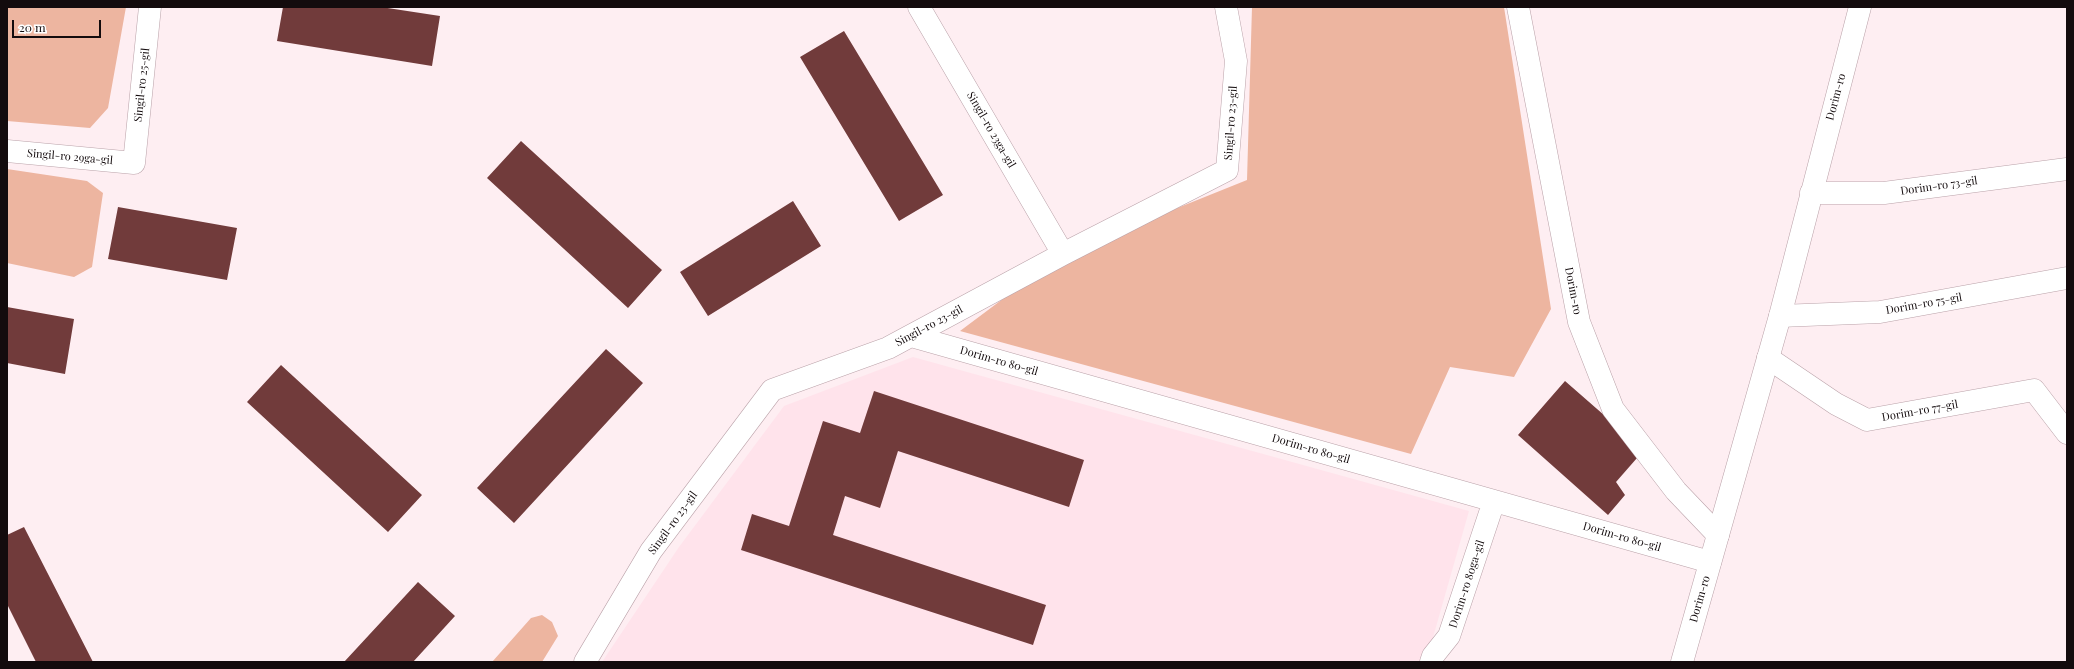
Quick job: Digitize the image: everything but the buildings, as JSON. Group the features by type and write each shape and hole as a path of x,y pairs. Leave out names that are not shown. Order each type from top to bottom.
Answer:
{"street":[{"name":"Singil-ro 25-gil","path":"134,164 150,7"},
{"name":"Singil-ro 23ga-gil","path":"919,7 1063,254"},
{"name":"Singil-ro 23-gil","path":"585,662 651,551 772,390 888,348 1063,254 1227,170 1236,61 1226,7"},
{"name":"Dorim-ro","path":"1518,7 1579,322 1613,409 1676,490 1718,535"},
{"name":"Dorim-ro","path":"1682,662 1780,316 1860,7"},
{"name":"Singil-ro 29ga-gil","path":"7,151 134,164"},
{"name":"Dorim-ro 73-gil","path":"1811,193 1884,193 2067,169"},
{"name":"Dorim-ro 75-gil","path":"1780,316 1880,312 2067,278"},
{"name":"Dorim-ro 80-gil","path":"911,336 1710,562"},
{"name":"Dorim-ro 77-gil","path":"1768,358 1836,404 1867,420 2034,390 2067,433"},
{"name":"Dorim-ro 80ga-gil","path":"1431,662 1433,656 1450,636 1494,501"}],"shaded area":[{"path":"9,7 126,7 108,108 90,128 7,121 7,9"},
{"path":"1252,7 1504,7 1551,309 1514,377 1450,367 1411,454 960,331 1063,254 1247,180"},
{"path":"7,169 87,181 103,193 92,267 74,277 7,263"},
{"path":"913,357 1469,511 1426,662 602,662 679,547 784,406"},
{"path":"542,615 552,622 558,636 542,662 492,662 531,618"}]}
